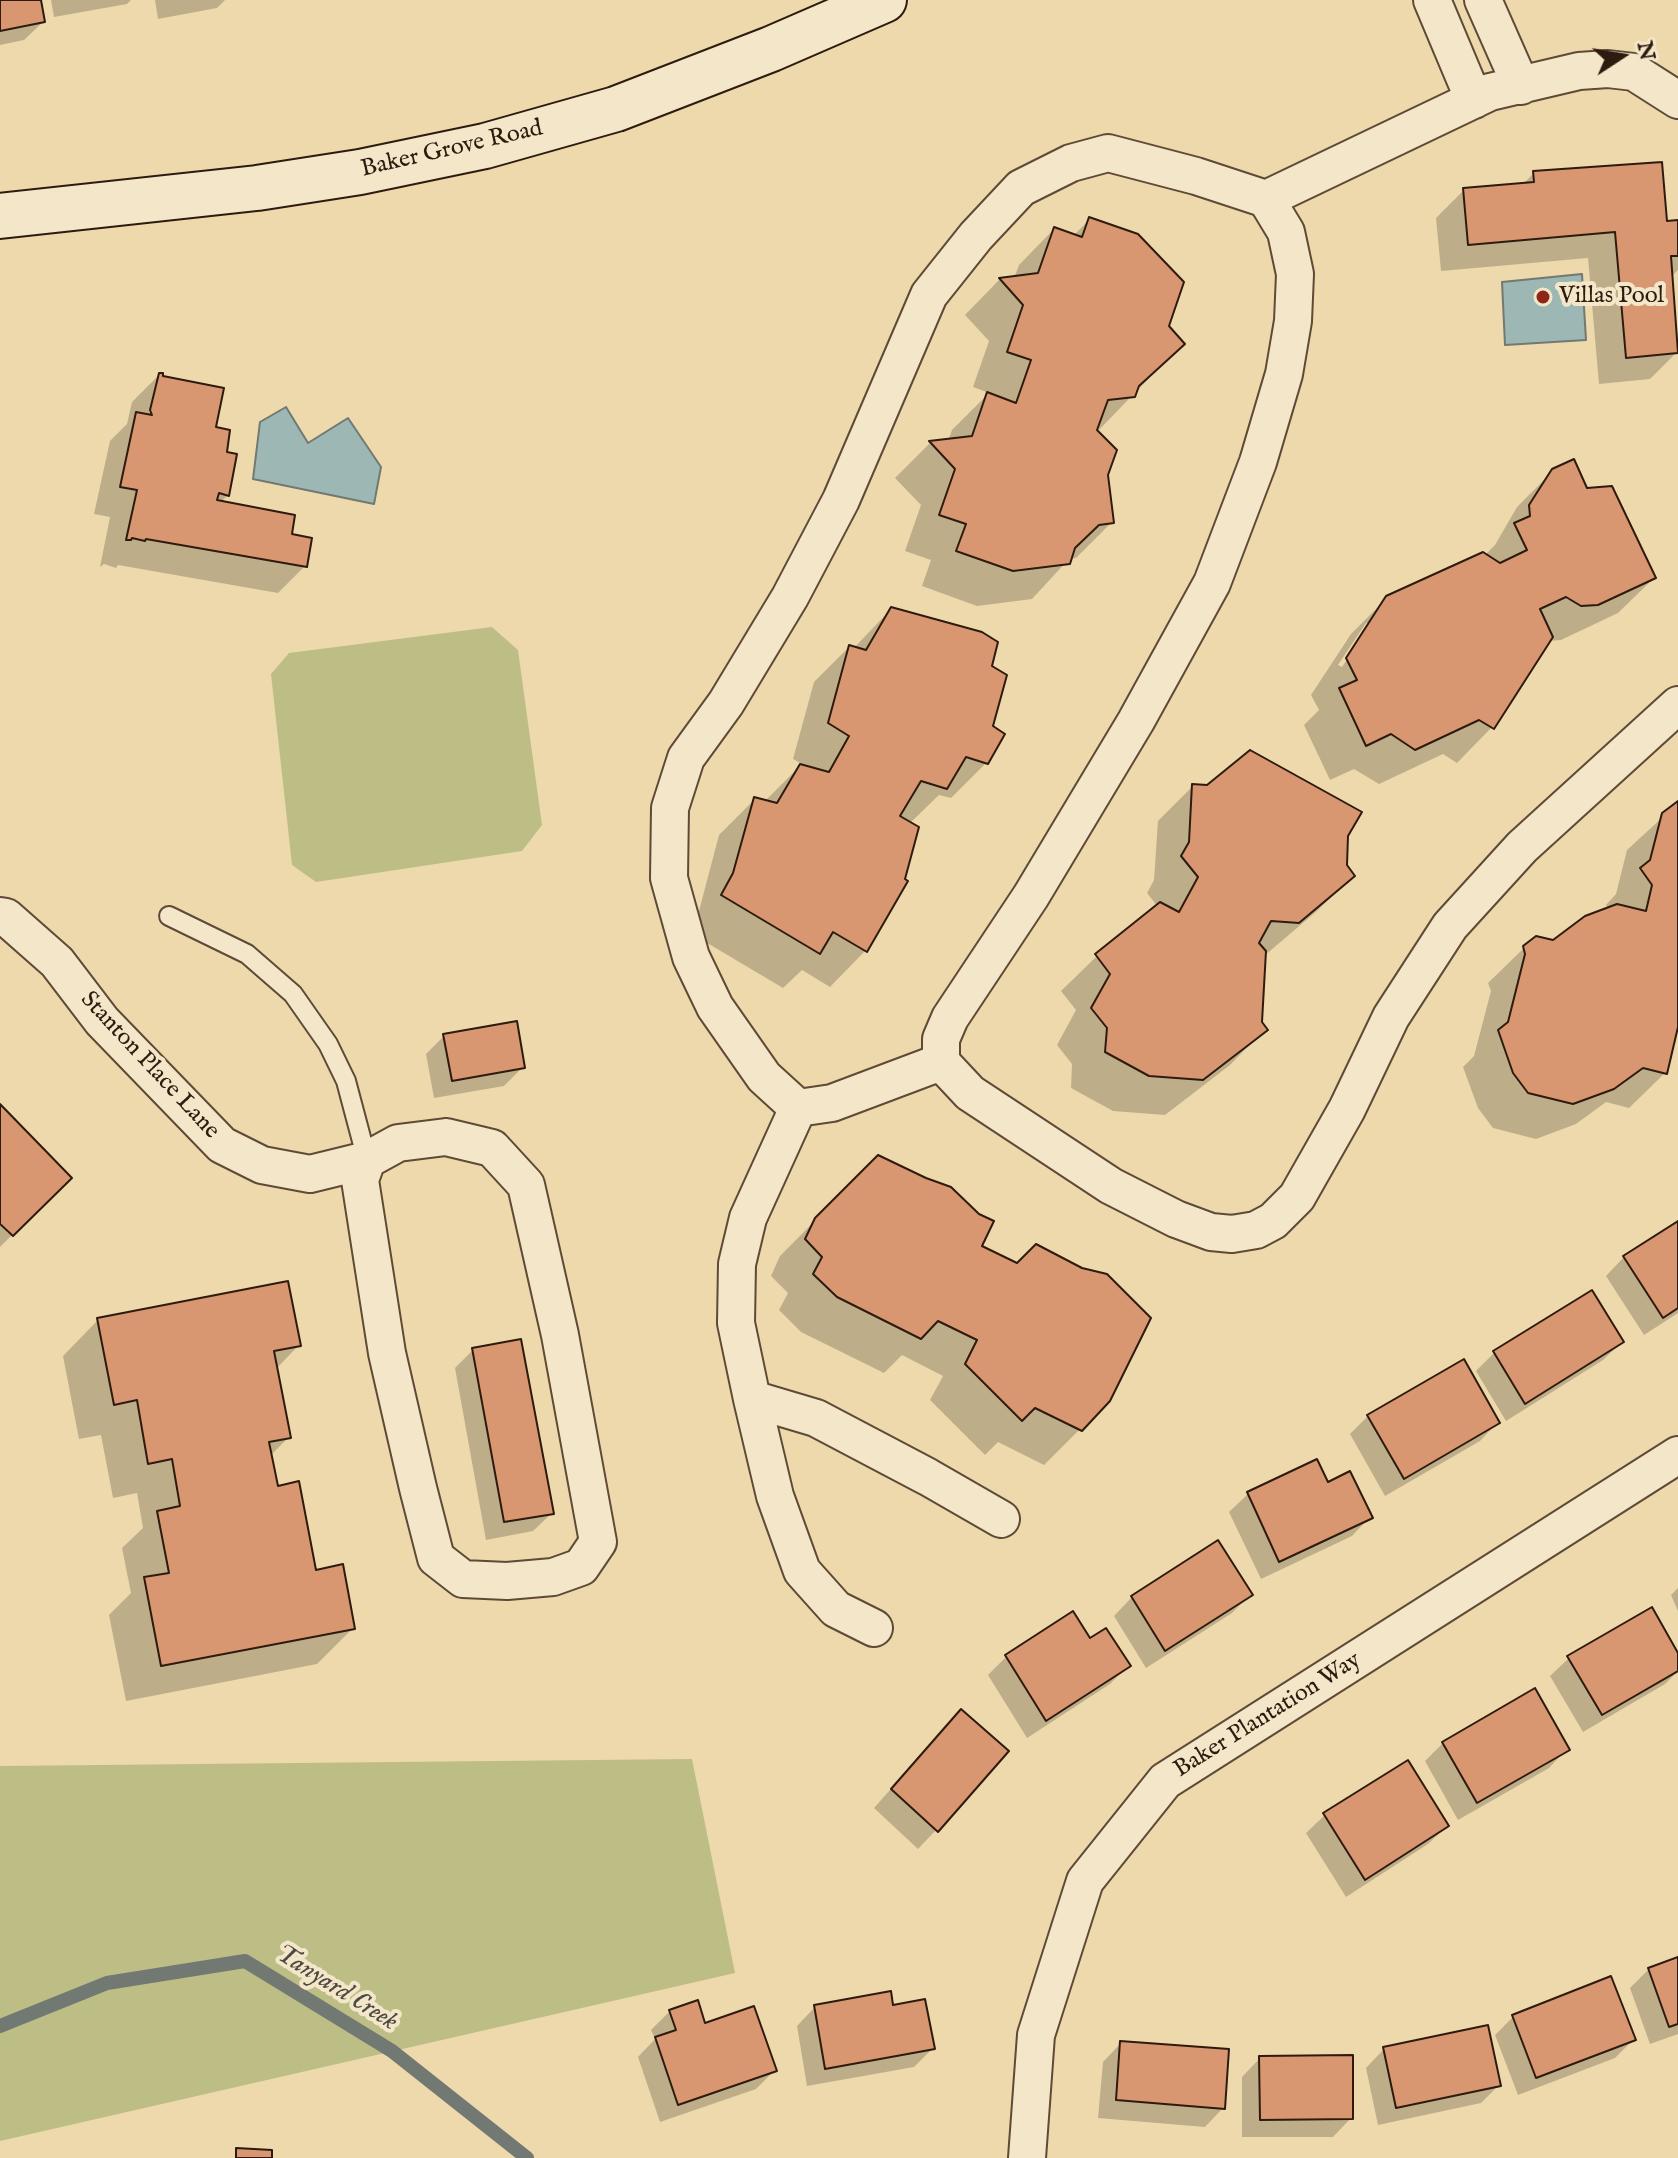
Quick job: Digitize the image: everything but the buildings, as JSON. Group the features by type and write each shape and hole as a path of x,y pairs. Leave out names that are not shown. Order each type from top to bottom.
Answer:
{"street":[{"name":"Baker Grove Road","path":"0,216 257,188 360,172 485,146 616,109 771,49 884,0"},
{"path":"1432,0 1474,100"},
{"path":"1483,0 1521,86"},
{"path":"1266,199 1490,92 1579,71 1608,69 1634,72 1678,100"},
{"path":"798,1108 764,1077 715,1007 691,957 669,878 670,808 686,758 726,703 790,597 841,500 929,295 976,236 1021,188 1071,163 1108,153 1196,176 1266,199 1286,232 1295,274 1293,321 1284,374 1258,462 1212,583 1136,721 1031,896 950,1018 941,1039 941,1062 970,1093 1111,1186 1176,1219 1211,1232 1232,1234 1256,1230 1273,1221 1297,1197 1347,1109 1391,1017 1450,926 1522,847 1678,705"},
{"name":"Stanton Place Lane","path":"0,916 6,917 57,962 102,1021 222,1145 262,1165 310,1174 367,1160 398,1143 446,1137 492,1148 526,1185 560,1335 598,1542 581,1567 553,1577 507,1581 463,1579 436,1558 387,1353 360,1180 367,1160"},
{"path":"798,1108 832,1103 941,1062"},
{"path":"798,1108 748,1218 737,1264 736,1323 775,1496 802,1571 836,1609 874,1628"},
{"path":"752,1399 816,1418 1001,1519"},
{"name":"Baker Plantation Way","path":"1027,2158 1036,2035 1085,1881 1165,1781 1678,1455"}],"lane":[{"path":"169,916 247,954 293,994 328,1044 346,1081 367,1160"}],"green space":[{"path":"492,627 518,650 542,825 522,851 316,882 292,865 271,674 289,653"},
{"path":"692,1759 735,1973 0,2141 0,1766"}],"water":[{"name":"Villas Pool","path":"1582,274 1586,340 1505,345 1502,282"},
{"path":"286,407 308,443 348,418 381,467 374,504 253,479 260,422"}],"waterway":[{"name":"Tanyard Creek","path":"0,2026 107,1983 245,1961 392,2051 527,2158"}],"place":[{"name":"Villas Pool","path":"1543,297"}]}
